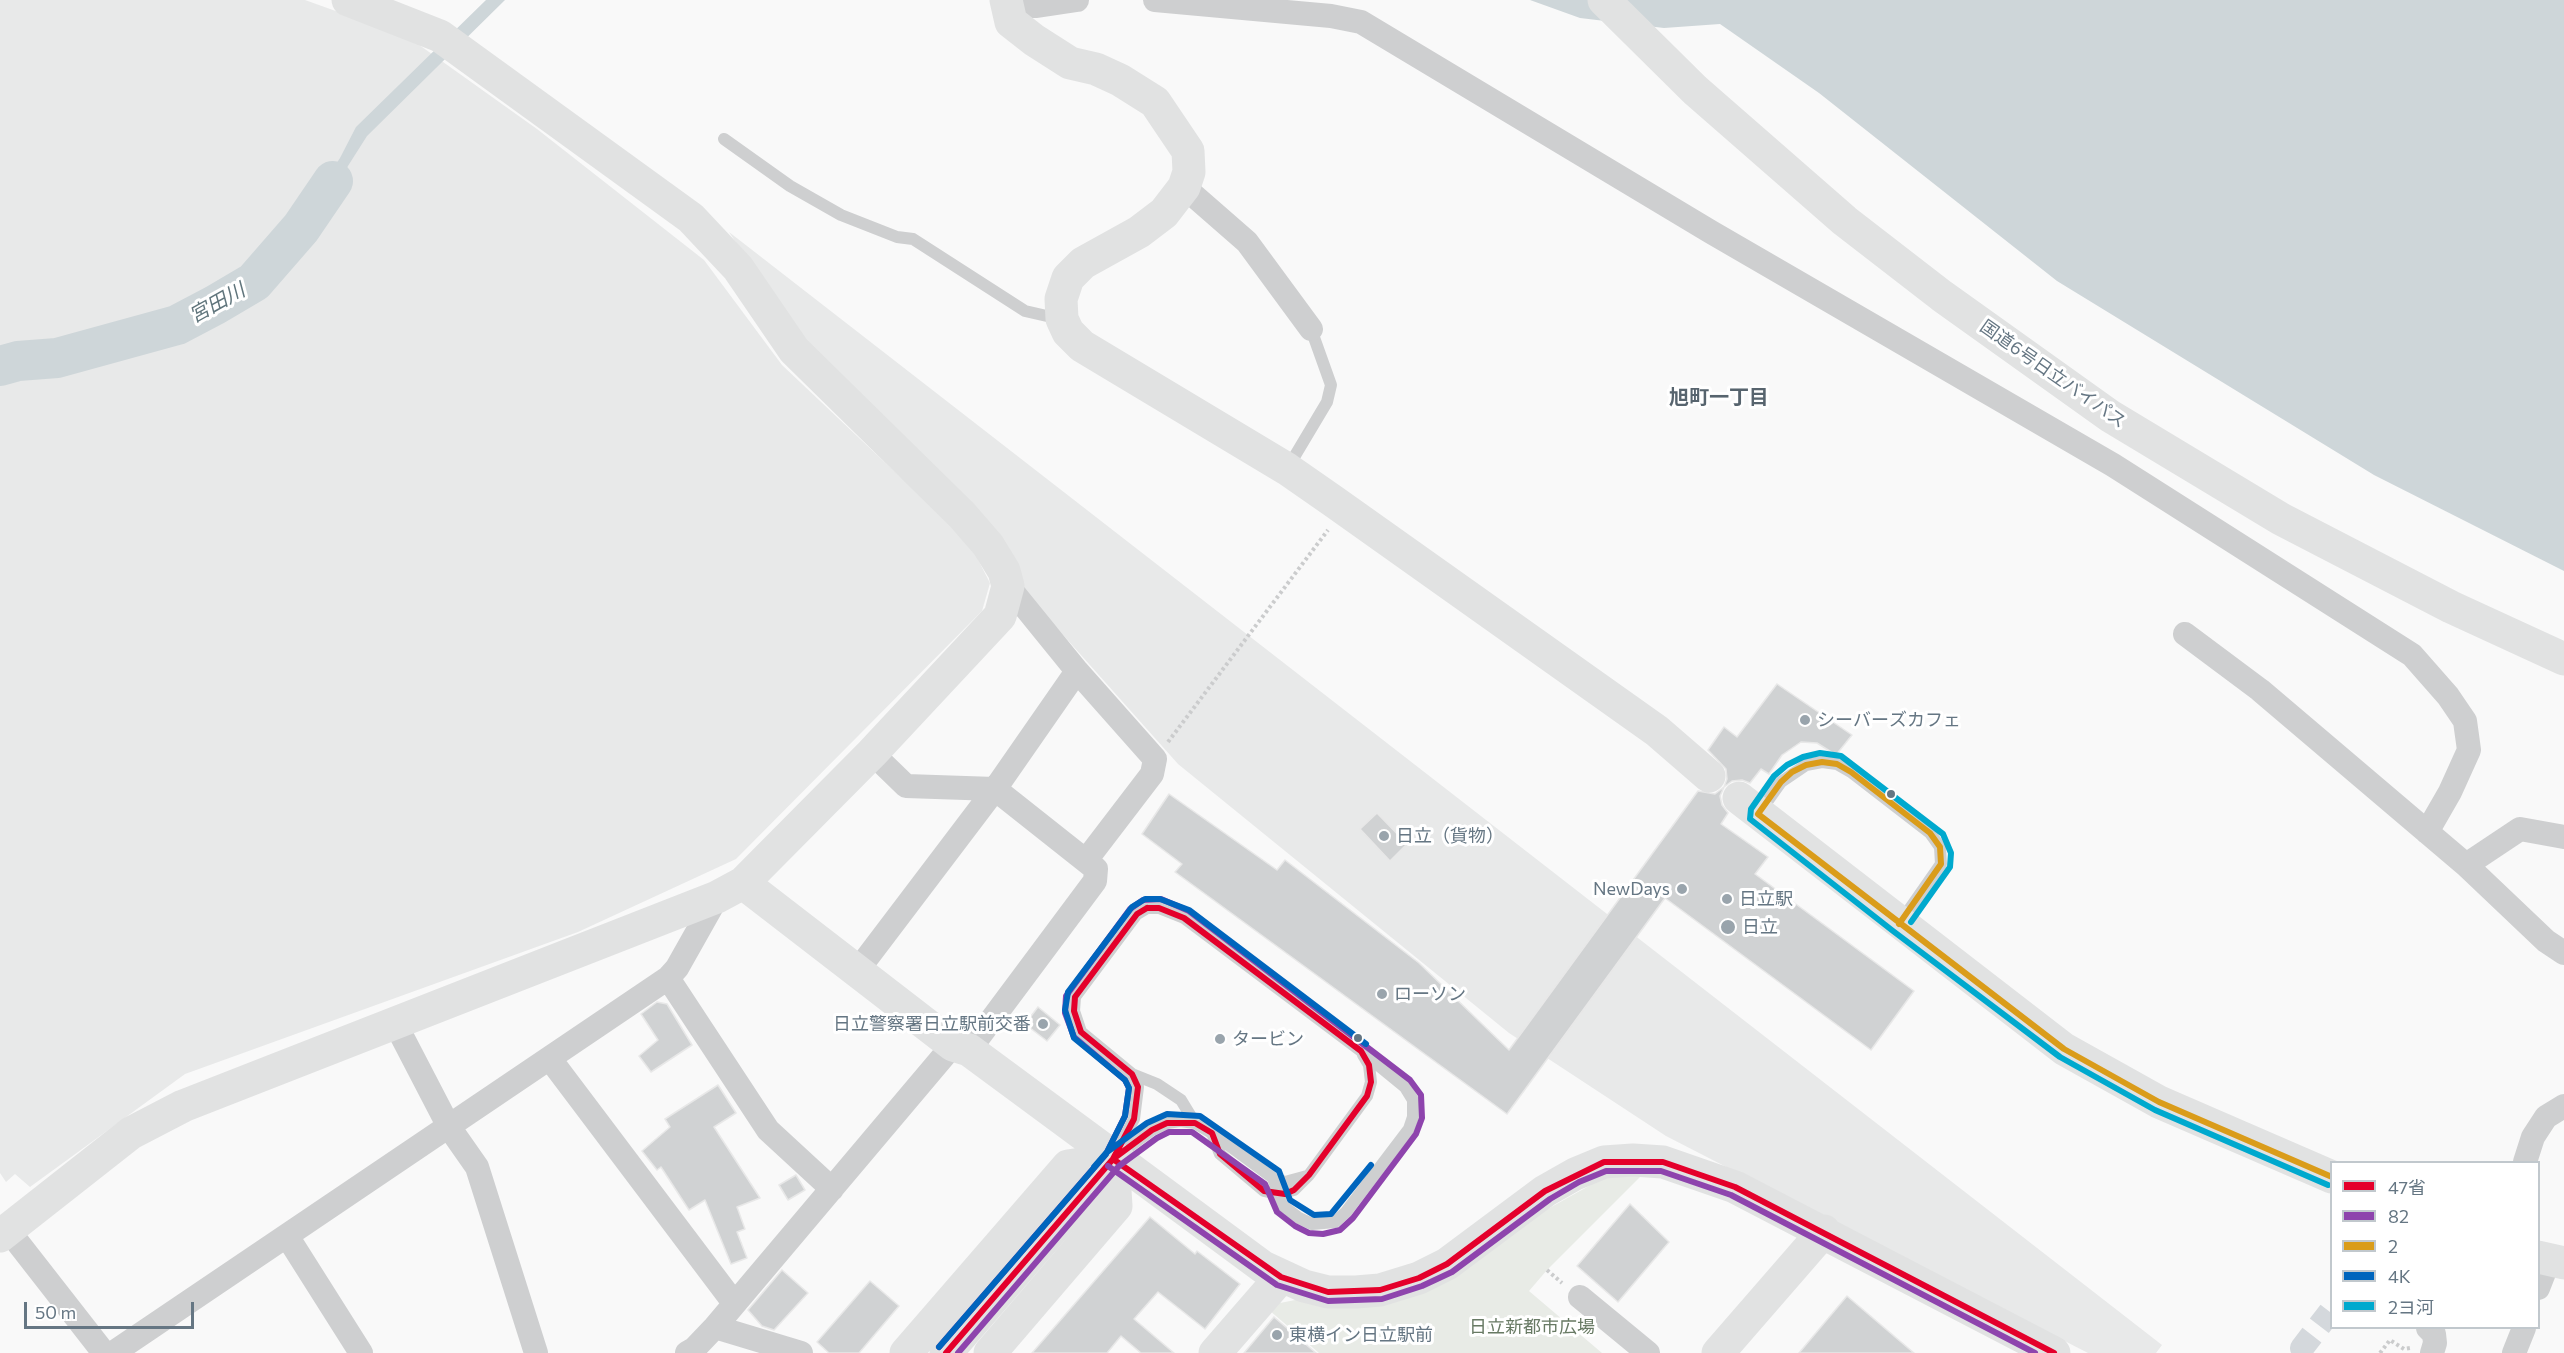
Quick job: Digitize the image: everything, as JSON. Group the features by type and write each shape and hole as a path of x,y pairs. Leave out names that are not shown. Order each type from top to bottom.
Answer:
{"main road":[{"path":"3,1228 131,1133 183,1106 730,890 872,753 1000,616 1008,586 1004,571 988,545 962,514 794,350 738,268 691,218 440,36 348,0"},
{"name":"国道6号日立バイパス","path":"1604,0 1695,90 1845,221 1942,296 2110,416 2281,519 2451,607 2564,659"},
{"path":"1006,3 1011,22 1034,40 1070,63 1096,69 1112,76 1155,102 1188,152 1189,172 1185,188 1164,213 1139,232 1083,263 1068,278 1061,299 1062,319 1068,332 1082,346 1287,469 1657,731 1709,776"},
{"path":"1749,806 1899,924 2064,1049 2159,1102 2330,1177"},
{"path":"730,890 857,972 1113,1159 1281,1277 1328,1292 1380,1290 1419,1278 1447,1264 1545,1191 1575,1174 1604,1162 1633,1160 1663,1162 1693,1170 1735,1187 1824,1231 2054,1353"},
{"path":"906,1353 1068,1166 1113,1159"},
{"path":"946,1353 1113,1159"},
{"path":"990,1353 1116,1206 1113,1159"},
{"path":"1718,1353 1824,1231"},
{"path":"1215,1353 1281,1277"}],"street":[{"path":"1006,3 1037,6 1077,0"},
{"path":"1155,0 1331,16 1360,22 1712,232 2113,465 2412,655 2448,696 2465,721 2469,750 2450,792 2427,832"},
{"path":"1185,188 1247,242 1311,329"},
{"path":"1008,586 1077,671 1155,759 1152,774 1087,859"},
{"path":"2185,634 2260,690 2466,865 2546,941 2564,953"},
{"path":"857,972 994,789 1077,671"},
{"path":"687,1353 694,1349 715,1327 832,1189 961,1048 1095,881 1096,869 1087,859 994,789 906,786 872,753"},
{"path":"2466,865 2520,829 2564,837"},
{"path":"113,1353 668,978 730,890"},
{"path":"668,978 768,1130 832,1189"},
{"path":"395,1023 449,1127 477,1167 536,1353"},
{"path":"550,1059 734,1303"},
{"path":"2525,1161 2533,1137 2546,1118 2564,1106"},
{"path":"3,1228 104,1353"},
{"path":"287,1236 361,1353"},
{"path":"1580,1297 1648,1353"},
{"path":"715,1327 801,1353"},
{"path":"2429,1329 2434,1334 2435,1343 2432,1353"},
{"path":"2514,1353 2524,1329"}],"lane":[{"path":"724,139 790,186 841,215 897,237 913,239 1025,311 1062,319"},
{"path":"1287,469 1327,402 1331,385 1311,329"},
{"path":"1749,806 1792,772 1806,765 1822,762 1837,764 1851,772 1930,833 1940,847 1941,864 1899,924"},
{"path":"1273,1178 1282,1205 1299,1218 1312,1224 1335,1222 1346,1212 1409,1129 1413,1117 1413,1100 1405,1087 1361,1051 1184,918 1173,912 1147,908 1137,914 1075,997 1074,1011 1081,1032 1132,1074 1157,1084 1181,1100 1195,1123 1273,1178 1286,1182 1309,1175"},
{"path":"1212,1133 1220,1154 1227,1163 1264,1191 1278,1194 1294,1190 1309,1175 1366,1096 1371,1082 1369,1065 1361,1051"},
{"path":"1113,1159 1134,1119 1138,1087 1132,1074"},
{"path":"1113,1159 1152,1130 1167,1123 1195,1123"}],"path":[{"path":"1155,759 1331,526"},
{"path":"2380,1353 2390,1340"}],"shaded area":[{"path":"0,0 305,0 408,37 537,129 704,260 782,365 969,542 990,583 982,611 736,859 578,932 185,1074 30,1187 15,1174 6,1182 0,1173"},
{"path":"486,0 505,0 367,136 306,232 297,223 340,158 356,127"},
{"path":"1530,0 2564,0 2564,571 2374,475 2057,281 1819,93 1720,24 1664,28 1580,18"},
{"path":"729,232 2162,1345 2156,1353 2088,1353 1666,1136 1509,1033 1178,764 797,336"}],"green space":[{"name":"日立新都市広場","path":"1612,1173 1644,1173 1529,1291 1602,1353 1319,1353 1269,1310 1275,1304 1300,1299 1321,1304 1537,1215"}],"building":[{"path":"1777,684 1852,735 1836,755 1817,743 1801,742 1782,755 1769,774 1761,769 1750,783 1742,780 1732,781 1724,787 1727,779 1726,769 1708,750 1724,727 1737,737"},
{"path":"1724,787 1720,796 1722,805 1728,813 1721,824 1768,857 1755,874 1914,991 1871,1050 1665,898 1507,1114 1175,872 1182,864 1142,834 1169,794 1277,870 1285,860 1419,963 1509,1050 1698,791 1715,794"},
{"name":"日立（貨物）","path":"1377,813 1407,844 1390,861 1360,829"},
{"path":"657,1002 667,1004 692,1045 651,1072 639,1056 658,1040 641,1014"},
{"name":"日立警察署日立駅前交番","path":"1038,1007 1060,1025 1047,1041 1025,1024"},
{"path":"718,1085 736,1113 714,1127 760,1198 737,1207 745,1229 737,1232 747,1258 731,1264 705,1200 689,1210 661,1167 657,1170 642,1151 670,1127 665,1119"},
{"path":"796,1175 805,1190 788,1200 779,1185"},
{"path":"1630,1204 1669,1242 1618,1302 1577,1266"},
{"path":"1150,1217 1195,1254 1197,1251 1240,1284 1205,1329 1158,1292 1134,1319 1174,1353 1141,1353 1121,1336 1107,1353 1032,1353"},
{"path":"782,1270 808,1293 774,1330 762,1326 748,1310"},
{"path":"870,1281 899,1306 859,1353 829,1353 817,1342"},
{"path":"1847,1296 1914,1353 1799,1353"},
{"name":"東横イン日立駅前","path":"1274,1317 1316,1353 1244,1353"}],"waterway":[{"name":"宮田川","path":"0,366 18,361 57,358 177,325 215,305 254,282 301,228 333,181"}],"tunnel":[{"path":"2308,1353 2302,1348 2330,1312"}],"transit line":[{"name":"2ヨ河","path":"1911,922 1950,867 1951,853 1943,834 1841,756 1820,753 1803,757 1787,765 1774,776 1751,809 1750,819 2060,1057 2155,1110 2328,1185"},
{"name":"2","path":"1758,814 1781,782 1792,772 1806,765 1822,762 1837,764 1851,772 1930,833 1940,847 1941,864 1899,924"},
{"name":"2","path":"1758,814 2064,1049 2159,1102 2330,1176"},
{"name":"4K","path":"939,1347 1106,1154 1125,1116 1129,1088 1125,1080 1074,1038 1065,1010 1068,992 1132,907 1145,899 1160,899 1189,910 1366,1044"},
{"name":"82","path":"939,1347 1106,1154 1125,1116 1129,1088 1125,1080 1074,1037 1065,1013 1066,996 1130,909 1143,900 1161,899 1189,911 1410,1080 1421,1095 1422,1118 1416,1134 1353,1218 1340,1230 1323,1234 1309,1233 1295,1226 1277,1212 1265,1184 1192,1132 1169,1132 1157,1138 1119,1166 958,1353"},
{"name":"47省","path":"1147,908 1159,908 1184,918 1361,1051 1369,1065 1371,1082 1367,1096 1309,1175 1294,1190 1285,1194 1264,1191 1220,1154 1212,1133 1195,1123 1167,1123 1152,1130 1113,1159 1134,1119 1138,1087 1132,1074 1081,1032 1074,1011 1075,997 1137,914 1147,908"},
{"name":"4K","path":"1094,1167 1107,1152 1147,1123 1167,1114 1200,1116 1279,1171 1290,1200 1314,1215 1331,1214 1371,1165"},
{"name":"47省","path":"1113,1159 1281,1277 1328,1292 1380,1290 1419,1278 1447,1264 1545,1191 1604,1162 1663,1162 1735,1187 2054,1353"},
{"name":"47省","path":"946,1353 1113,1159"},
{"name":"82","path":"1108,1166 1277,1285 1328,1301 1382,1299 1422,1286 1452,1272 1550,1199 1579,1182 1606,1171 1661,1171 1731,1195 2035,1353"}],"place":[{"name":"シーバーズカフェ","path":"1805,720"},
{"name":"日立（貨物）","path":"1384,836"},
{"name":"NewDays","path":"1682,889"},
{"name":"日立駅","path":"1727,899"},
{"name":"日立","path":"1728,927"},
{"name":"ローソン","path":"1382,994"},
{"name":"日立警察署日立駅前交番","path":"1043,1024"},
{"name":"タービン","path":"1220,1039"},
{"name":"東横イン日立駅前","path":"1277,1335"}],"district":[{"name":"旭町一丁目","path":"1719,397"}]}
